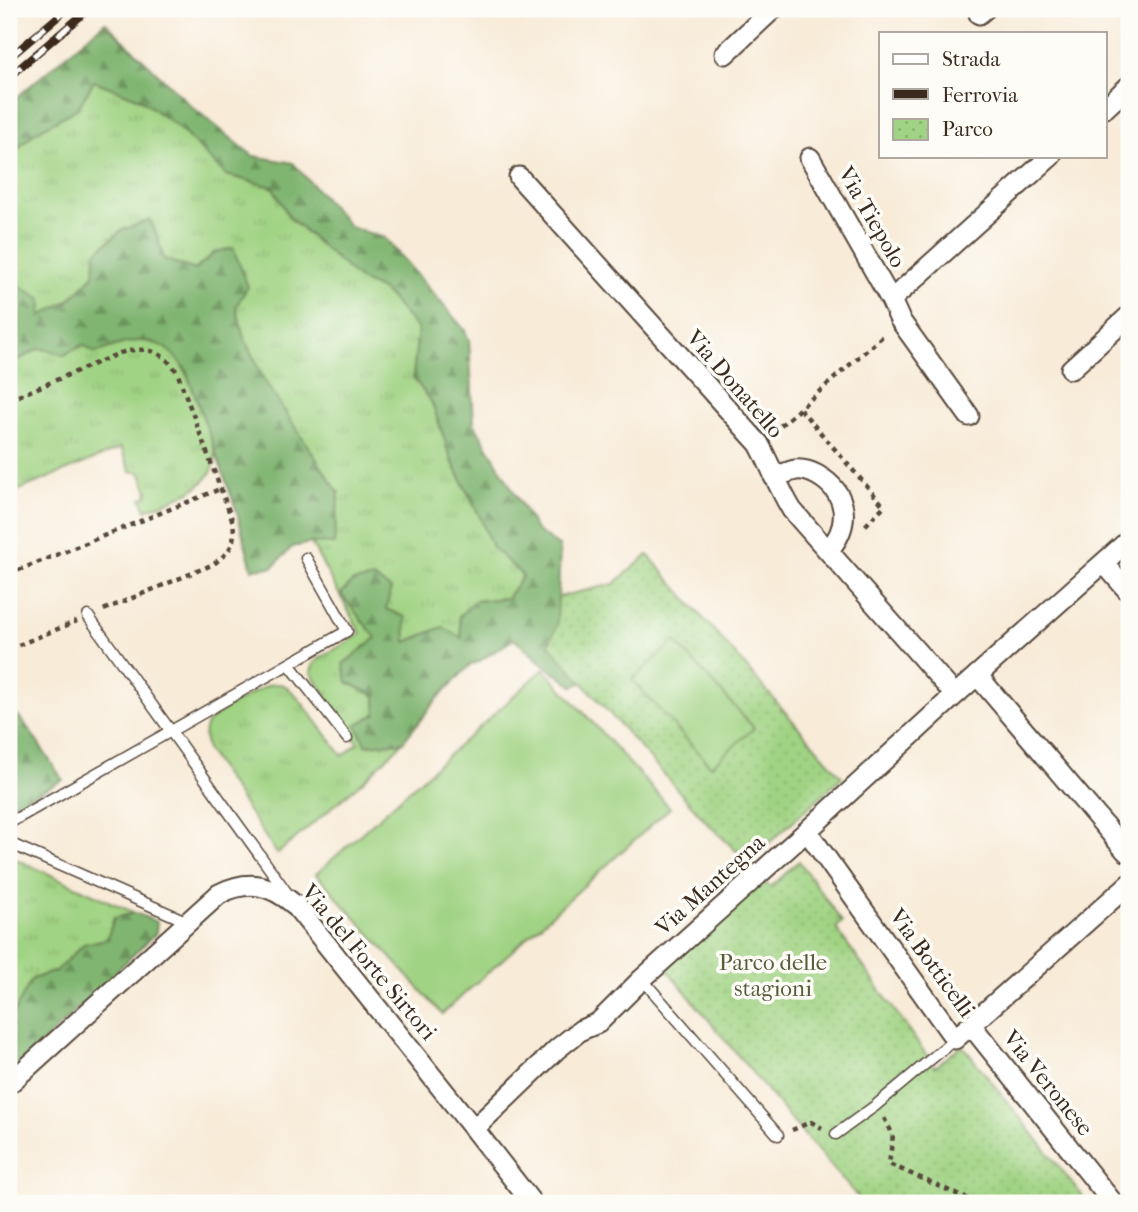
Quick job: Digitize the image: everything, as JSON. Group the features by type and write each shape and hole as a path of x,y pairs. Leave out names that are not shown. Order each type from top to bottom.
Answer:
{"street":[{"path":"725,54 773,9"},
{"path":"1106,107 1129,86"},
{"name":"Via Tiepolo","path":"891,300 1049,158"},
{"name":"Via Tiepolo","path":"810,159 900,320 969,416"},
{"name":"Via Donatello","path":"519,177 759,444 779,489 792,510 955,695"},
{"path":"1071,369 1129,316"},
{"path":"774,477 796,470 809,471 833,487 843,508 844,520 837,541 828,551"},
{"name":"Via Mantegna","path":"474,1129 557,1049 582,1030 598,1023 642,979 1129,540"},
{"path":"1104,563 1129,592"},
{"path":"977,675 1126,851"},
{"name":"Via Botticelli","path":"807,831 955,1039 1129,884"},
{"name":"Via del Forte Sirtori","path":"9,1084 219,894 236,887 257,885 268,888 295,905 531,1203"},
{"name":"Via Veronese","path":"971,1025 1113,1203"}],"lane":[{"path":"9,823 347,631 306,558"},
{"path":"88,616 295,905"},
{"path":"289,664 346,738"},
{"path":"9,843 188,922"},
{"path":"642,979 778,1136"},
{"path":"836,1134 875,1107 955,1039"}],"path":[{"path":"759,444 900,320"},
{"path":"9,400 136,348 153,351 169,360 177,372 233,522 235,538 228,553 214,564 9,649"},
{"path":"800,409 884,506 860,531"},
{"path":"9,574 220,489"},
{"path":"875,1107 893,1135 889,1164 977,1203"},
{"path":"778,1136 811,1122 836,1134"}],"green space":[{"path":"105,22 191,106 253,156 293,163 350,227 385,238 464,329 469,340 474,423 536,530 560,547 558,597 597,677 573,686 514,639 470,665 437,699 403,742 366,745 356,725 376,714 376,696 347,682 343,664 376,638 341,594 352,582 374,578 391,589 386,609 405,617 406,642 443,627 462,638 459,617 475,601 507,598 523,576 492,547 452,461 432,403 413,377 418,329 384,291 360,280 289,217 273,187 226,175 178,127 140,99 94,81 78,108 34,133 9,157 9,104"},
{"path":"94,80 140,99 178,127 226,175 273,187 289,217 360,280 384,291 418,329 413,377 432,403 452,461 492,547 523,575 507,598 475,601 459,616 463,639 442,627 406,642 386,609 352,582 341,594 377,638 347,682 376,696 376,714 356,725 366,745 403,742 362,782 277,854 207,750 205,727 218,714 248,696 272,684 282,685 296,696 343,756 358,743 311,673 313,664 320,658 361,634 311,543 264,380 244,338 236,306 215,252 195,270 164,259 150,220 69,300 40,317 14,283 9,287 9,157 34,133 78,108"},
{"path":"150,220 164,259 195,270 215,252 233,248 248,287 236,306 244,338 264,380 339,493 334,544 311,543 292,547 273,567 252,569 236,509 186,370 166,348 156,343 134,341 95,353 83,345 64,355 40,348 20,359 9,361 9,287 14,283 42,299 41,316 70,300 94,275 96,252 122,230"},
{"path":"135,340 166,347 175,354 185,372 213,445 215,463 208,477 184,495 146,510 141,498 146,497 148,491 141,474 131,472 121,448 9,494 9,361 20,359 40,348 64,355 84,345 117,345"},
{"path":"648,555 842,777 748,862 708,824 549,645 557,625 558,597 614,584"},
{"path":"675,641 754,728 711,766 632,680"},
{"path":"544,669 670,808 442,1014 316,874"},
{"path":"9,704 63,780 9,807"},
{"path":"9,856 135,913 114,918 107,939 84,944 56,971 32,979 9,1019"},
{"name":"Parco delle stagioni","path":"799,861 842,922 836,928 935,1067 962,1045 1088,1203 863,1203 788,1116 665,967 760,880 771,887"},
{"path":"135,913 157,922 156,933 9,1075 9,1019 32,979 56,971 84,944 107,939 114,918"}],"railway":[{"path":"9,58 67,9"},
{"path":"9,77 89,9"}]}
